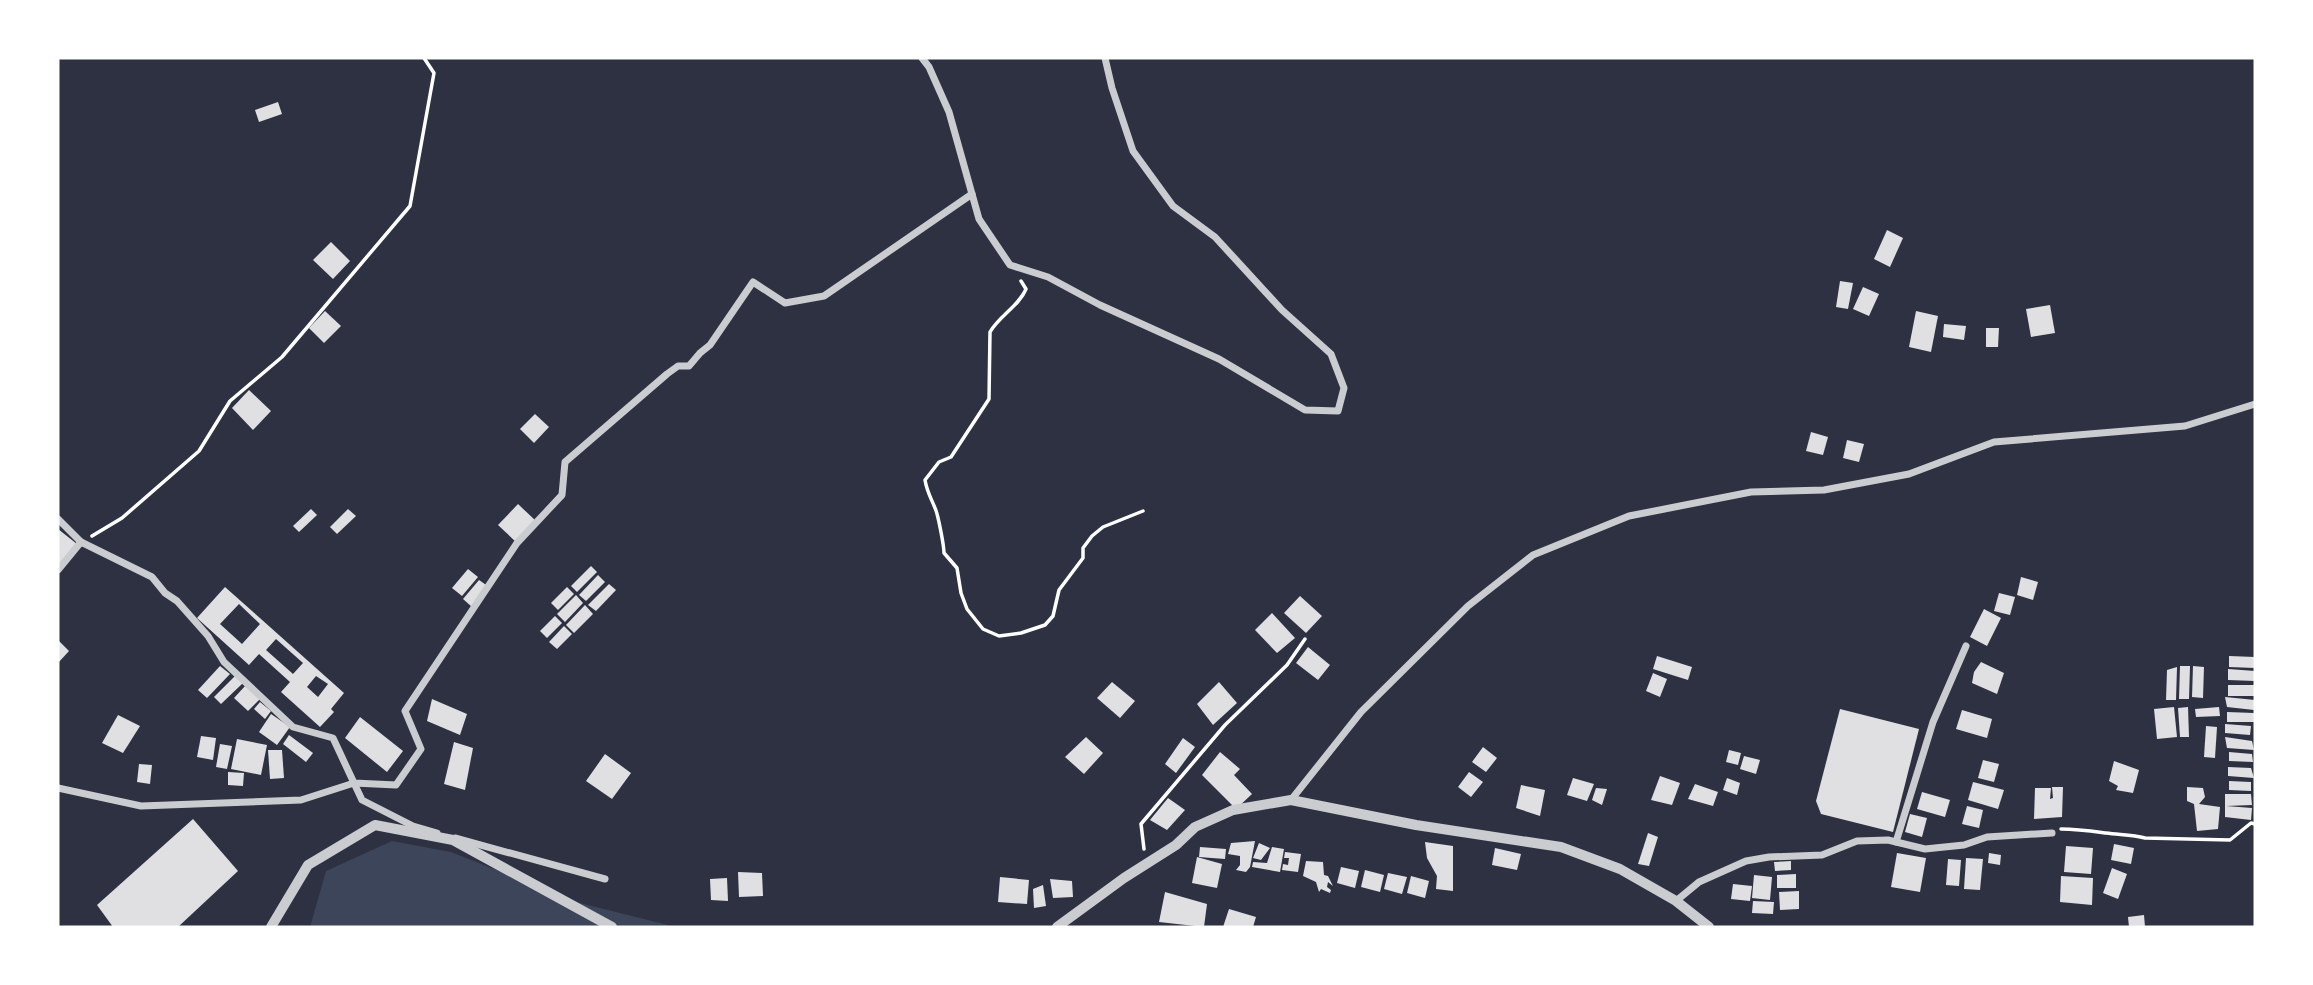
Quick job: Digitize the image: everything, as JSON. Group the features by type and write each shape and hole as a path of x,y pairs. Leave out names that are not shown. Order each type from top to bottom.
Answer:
{"street":[{"path":"922,58 929,67 949,111 979,219 1010,265 1048,277 1100,305 1219,359 1305,410 1338,411 1344,388 1331,354 1282,310 1216,237 1173,206 1133,151 1105,58"},
{"path":"58,788 141,806 301,800 354,783 396,785 421,749 405,710 517,543 562,495 565,462 667,374 678,366 689,366 710,345 753,282 785,303 824,296 972,194"},
{"path":"1291,800 1361,712 1468,606 1533,555 1629,516 1751,492 1824,490 1909,474 1994,442 2185,426 2255,404"},
{"path":"58,519 81,542 152,577 164,593 177,601 208,636 224,662 293,727 333,738 362,800 413,826 605,879"},
{"path":"58,570 81,542"},
{"path":"1896,842 1933,722 1966,646"},
{"path":"1057,927 1128,875 1176,845 1195,827 1233,810 1291,800 1416,825 1561,847 1620,869 1676,901 1709,927"},
{"path":"271,927 308,865 374,825 453,840 612,927"},
{"path":"1676,901 1699,882 1746,861 1769,857 1822,855 1857,841 1896,842 1925,849 1964,845 1987,837 2052,833"}],"path":[{"path":"81,542 122,518 199,452 230,401 282,356 410,206 434,73 424,58"},
{"path":"1010,265 1026,289 1023,296 995,323 990,332 989,399 951,457 939,462 926,480 927,492 937,511 944,553 957,568 967,609 983,629 999,636 1045,625 1053,616 1059,590 1083,558 1083,548 1092,536 1103,527 1143,511"},
{"path":"1128,875 1144,848 1141,824 1225,725 1287,665 1305,639"},
{"path":"2052,833 2059,829 2094,830 2145,838 2230,840 2251,823 2255,824"}],"shaded area":[{"path":"392,841 451,852 580,903 676,927 310,927 326,871"}],"building":[{"path":"278,102 282,114 259,122 255,110"},
{"path":"1887,230 1903,238 1890,267 1874,259"},
{"path":"331,242 350,261 333,279 313,260"},
{"path":"1840,281 1853,283 1848,309 1836,307"},
{"path":"1863,287 1879,294 1869,316 1853,309"},
{"path":"2050,305 2055,333 2031,337 2026,309"},
{"path":"325,311 341,326 324,343 309,328"},
{"path":"1916,311 1938,316 1931,352 1909,347"},
{"path":"1944,324 1966,326 1964,340 1943,337"},
{"path":"1986,328 1999,328 1998,347 1986,347"},
{"path":"249,390 271,411 253,430 232,408"},
{"path":"535,414 549,427 534,443 520,429"},
{"path":"1811,432 1828,437 1823,455 1806,451"},
{"path":"1847,440 1864,444 1859,462 1843,458"},
{"path":"518,504 537,522 517,543 498,525"},
{"path":"311,509 317,515 299,532 293,526"},
{"path":"348,509 356,516 337,534 330,527"},
{"path":"58,529 77,544 61,566 58,563"},
{"path":"591,566 597,572 577,592 571,586"},
{"path":"468,569 478,577 462,596 452,588"},
{"path":"598,575 605,582 586,601 579,595"},
{"path":"2021,577 2038,582 2033,600 2017,595"},
{"path":"479,580 489,587 472,607 463,599"},
{"path":"609,584 616,590 596,611 588,605"},
{"path":"225,587 344,693 331,709 334,712 320,727 281,692 290,682 259,654 249,665 197,618","holes":["239,604 260,624 242,644 220,624","276,639 303,663 293,674 266,650","316,676 328,684 318,697 307,687"]},
{"path":"567,587 574,594 558,610 551,603"},
{"path":"1999,593 2015,597 2010,615 1994,611"},
{"path":"576,595 583,603 565,622 557,614"},
{"path":"1300,596 1322,616 1306,633 1284,613"},
{"path":"585,605 593,614 574,633 566,625"},
{"path":"1984,609 2001,618 1987,646 1970,637"},
{"path":"1272,613 1295,638 1277,653 1255,630"},
{"path":"555,616 562,623 547,638 540,631"},
{"path":"564,626 572,634 557,649 549,642"},
{"path":"58,640 69,651 58,663"},
{"path":"1308,647 1330,665 1318,680 1296,663"},
{"path":"1657,656 1692,667 1688,680 1653,669"},
{"path":"2229,656 2255,657 2255,668 2229,667"},
{"path":"1981,662 2004,673 1997,694 1972,683 1974,672"},
{"path":"220,666 230,674 207,698 198,690"},
{"path":"2180,666 2190,666 2189,699 2179,699"},
{"path":"2193,666 2204,667 2203,698 2192,697"},
{"path":"2177,667 2176,700 2166,700 2167,670"},
{"path":"2228,669 2255,671 2255,681 2228,680"},
{"path":"1653,673 1667,679 1660,697 1646,691"},
{"path":"236,675 243,683 221,704 214,697"},
{"path":"1112,682 1135,701 1120,718 1097,698"},
{"path":"1219,682 1237,703 1213,725 1197,704"},
{"path":"246,685 260,699 248,711 234,698"},
{"path":"2228,685 2255,685 2255,696 2228,696"},
{"path":"2225,697 2255,700 2254,710 2227,707"},
{"path":"432,699 467,714 460,735 427,721"},
{"path":"260,702 271,711 265,719 254,709"},
{"path":"2174,707 2177,737 2157,739 2154,709"},
{"path":"2188,707 2189,737 2180,737 2178,708"},
{"path":"2219,707 2220,716 2196,717 2195,709"},
{"path":"1840,709 1919,729 1893,832 1821,814 1816,801"},
{"path":"1962,710 1992,719 1987,738 1956,729"},
{"path":"2227,712 2254,713 2254,722 2227,722"},
{"path":"271,714 290,727 277,745 259,732"},
{"path":"118,715 140,726 123,753 102,743"},
{"path":"360,717 403,751 387,772 345,738"},
{"path":"2225,724 2251,726 2250,735 2225,733"},
{"path":"2206,726 2217,727 2215,758 2204,757"},
{"path":"289,735 313,753 306,762 283,744"},
{"path":"201,736 216,738 213,760 197,757"},
{"path":"1086,737 1103,753 1084,774 1065,757"},
{"path":"2225,737 2252,741 2254,750 2227,748"},
{"path":"1183,738 1195,747 1176,773 1165,764"},
{"path":"237,739 267,745 261,775 231,769"},
{"path":"454,742 473,748 465,790 444,784"},
{"path":"220,744 232,746 227,769 216,767"},
{"path":"1483,747 1497,758 1486,772 1472,762"},
{"path":"268,750 282,750 284,778 270,779"},
{"path":"1729,750 1741,753 1738,765 1726,762"},
{"path":"1220,752 1240,769 1234,775 1252,794 1236,809 1202,775"},
{"path":"2229,752 2252,754 2253,762 2229,761"},
{"path":"605,754 631,773 612,799 586,781"},
{"path":"1744,756 1760,760 1756,774 1740,769"},
{"path":"1983,760 1999,764 1994,782 1978,778"},
{"path":"2114,761 2139,770 2133,793 2116,790 2118,786 2109,781"},
{"path":"139,764 152,765 150,784 137,782"},
{"path":"2228,767 2251,768 2254,778 2228,776"},
{"path":"228,772 244,773 243,786 228,785"},
{"path":"1469,772 1483,782 1471,797 1458,787"},
{"path":"1660,776 1680,783 1672,805 1651,800"},
{"path":"1573,778 1594,784 1587,801 1567,795"},
{"path":"1727,778 1740,783 1737,795 1723,790"},
{"path":"2229,781 2251,782 2251,791 2229,790"},
{"path":"1973,782 2004,790 1998,809 1968,800"},
{"path":"1695,784 1718,792 1713,806 1688,799"},
{"path":"1521,785 1545,790 1540,816 1516,808"},
{"path":"2052,787 2063,787 2062,817 2034,819 2035,788 2051,788 2050,799 2053,798"},
{"path":"2187,787 2203,788 2205,797 2199,804 2220,807 2218,829 2197,831 2194,804 2187,801"},
{"path":"1596,788 1607,789 1602,805 1592,800"},
{"path":"1922,792 1950,800 1945,817 1917,809"},
{"path":"2225,794 2251,794 2252,805 2226,806 2252,808 2251,820 2225,817"},
{"path":"1168,798 1185,810 1167,830 1150,820"},
{"path":"1967,806 1983,810 1979,828 1962,824"},
{"path":"1910,814 1927,818 1922,837 1905,832"},
{"path":"193,819 238,871 178,927 113,927 97,905"},
{"path":"1648,833 1658,837 1649,866 1638,864"},
{"path":"1255,841 1250,867 1246,872 1236,870 1240,865 1240,856 1228,854 1231,843"},
{"path":"1425,842 1453,846 1453,891 1436,889 1437,876 1427,858"},
{"path":"1259,843 1270,848 1261,860 1253,858"},
{"path":"2114,844 2134,848 2131,864 2111,860"},
{"path":"2066,846 2093,848 2091,874 2064,872"},
{"path":"1200,847 1226,849 1225,859 1199,857"},
{"path":"1272,847 1284,849 1280,872 1252,867 1253,862 1267,863"},
{"path":"1495,848 1521,854 1517,870 1492,865"},
{"path":"1285,852 1301,854 1298,872 1282,870 1283,864 1288,865 1289,858 1284,858"},
{"path":"1897,853 1926,858 1920,892 1891,887"},
{"path":"1989,853 2001,855 2000,865 1988,863"},
{"path":"1197,857 1222,864 1217,888 1192,883"},
{"path":"1966,858 1983,859 1980,890 1964,889"},
{"path":"1948,859 1961,860 1959,886 1946,885"},
{"path":"1306,861 1323,862 1324,875 1328,876 1333,886 1328,882 1330,893 1321,889 1319,892 1316,882 1303,876"},
{"path":"1791,861 1791,870 1775,871 1774,862"},
{"path":"1341,867 1359,871 1355,888 1337,883"},
{"path":"2112,868 2127,874 2118,899 2103,893"},
{"path":"1365,870 1384,875 1380,892 1361,887"},
{"path":"738,872 762,873 763,896 739,897"},
{"path":"1388,873 1407,877 1402,894 1384,889"},
{"path":"1796,874 1796,888 1777,888 1777,875"},
{"path":"1754,875 1772,877 1770,900 1752,898"},
{"path":"1411,876 1429,881 1425,898 1407,893"},
{"path":"2061,876 2093,878 2092,905 2060,902"},
{"path":"1000,877 1029,880 1027,904 998,902"},
{"path":"727,878 728,901 711,900 710,879"},
{"path":"1050,879 1072,881 1073,897 1053,898"},
{"path":"1733,884 1752,886 1750,901 1731,899"},
{"path":"1043,885 1046,906 1034,908 1033,889"},
{"path":"1799,891 1799,909 1780,910 1779,892"},
{"path":"1165,892 1207,904 1204,927 1159,922"},
{"path":"1753,901 1774,902 1773,914 1752,913"},
{"path":"1229,909 1256,917 1253,927 1223,927"},
{"path":"2144,915 2145,927 2129,927 2128,917"}]}
